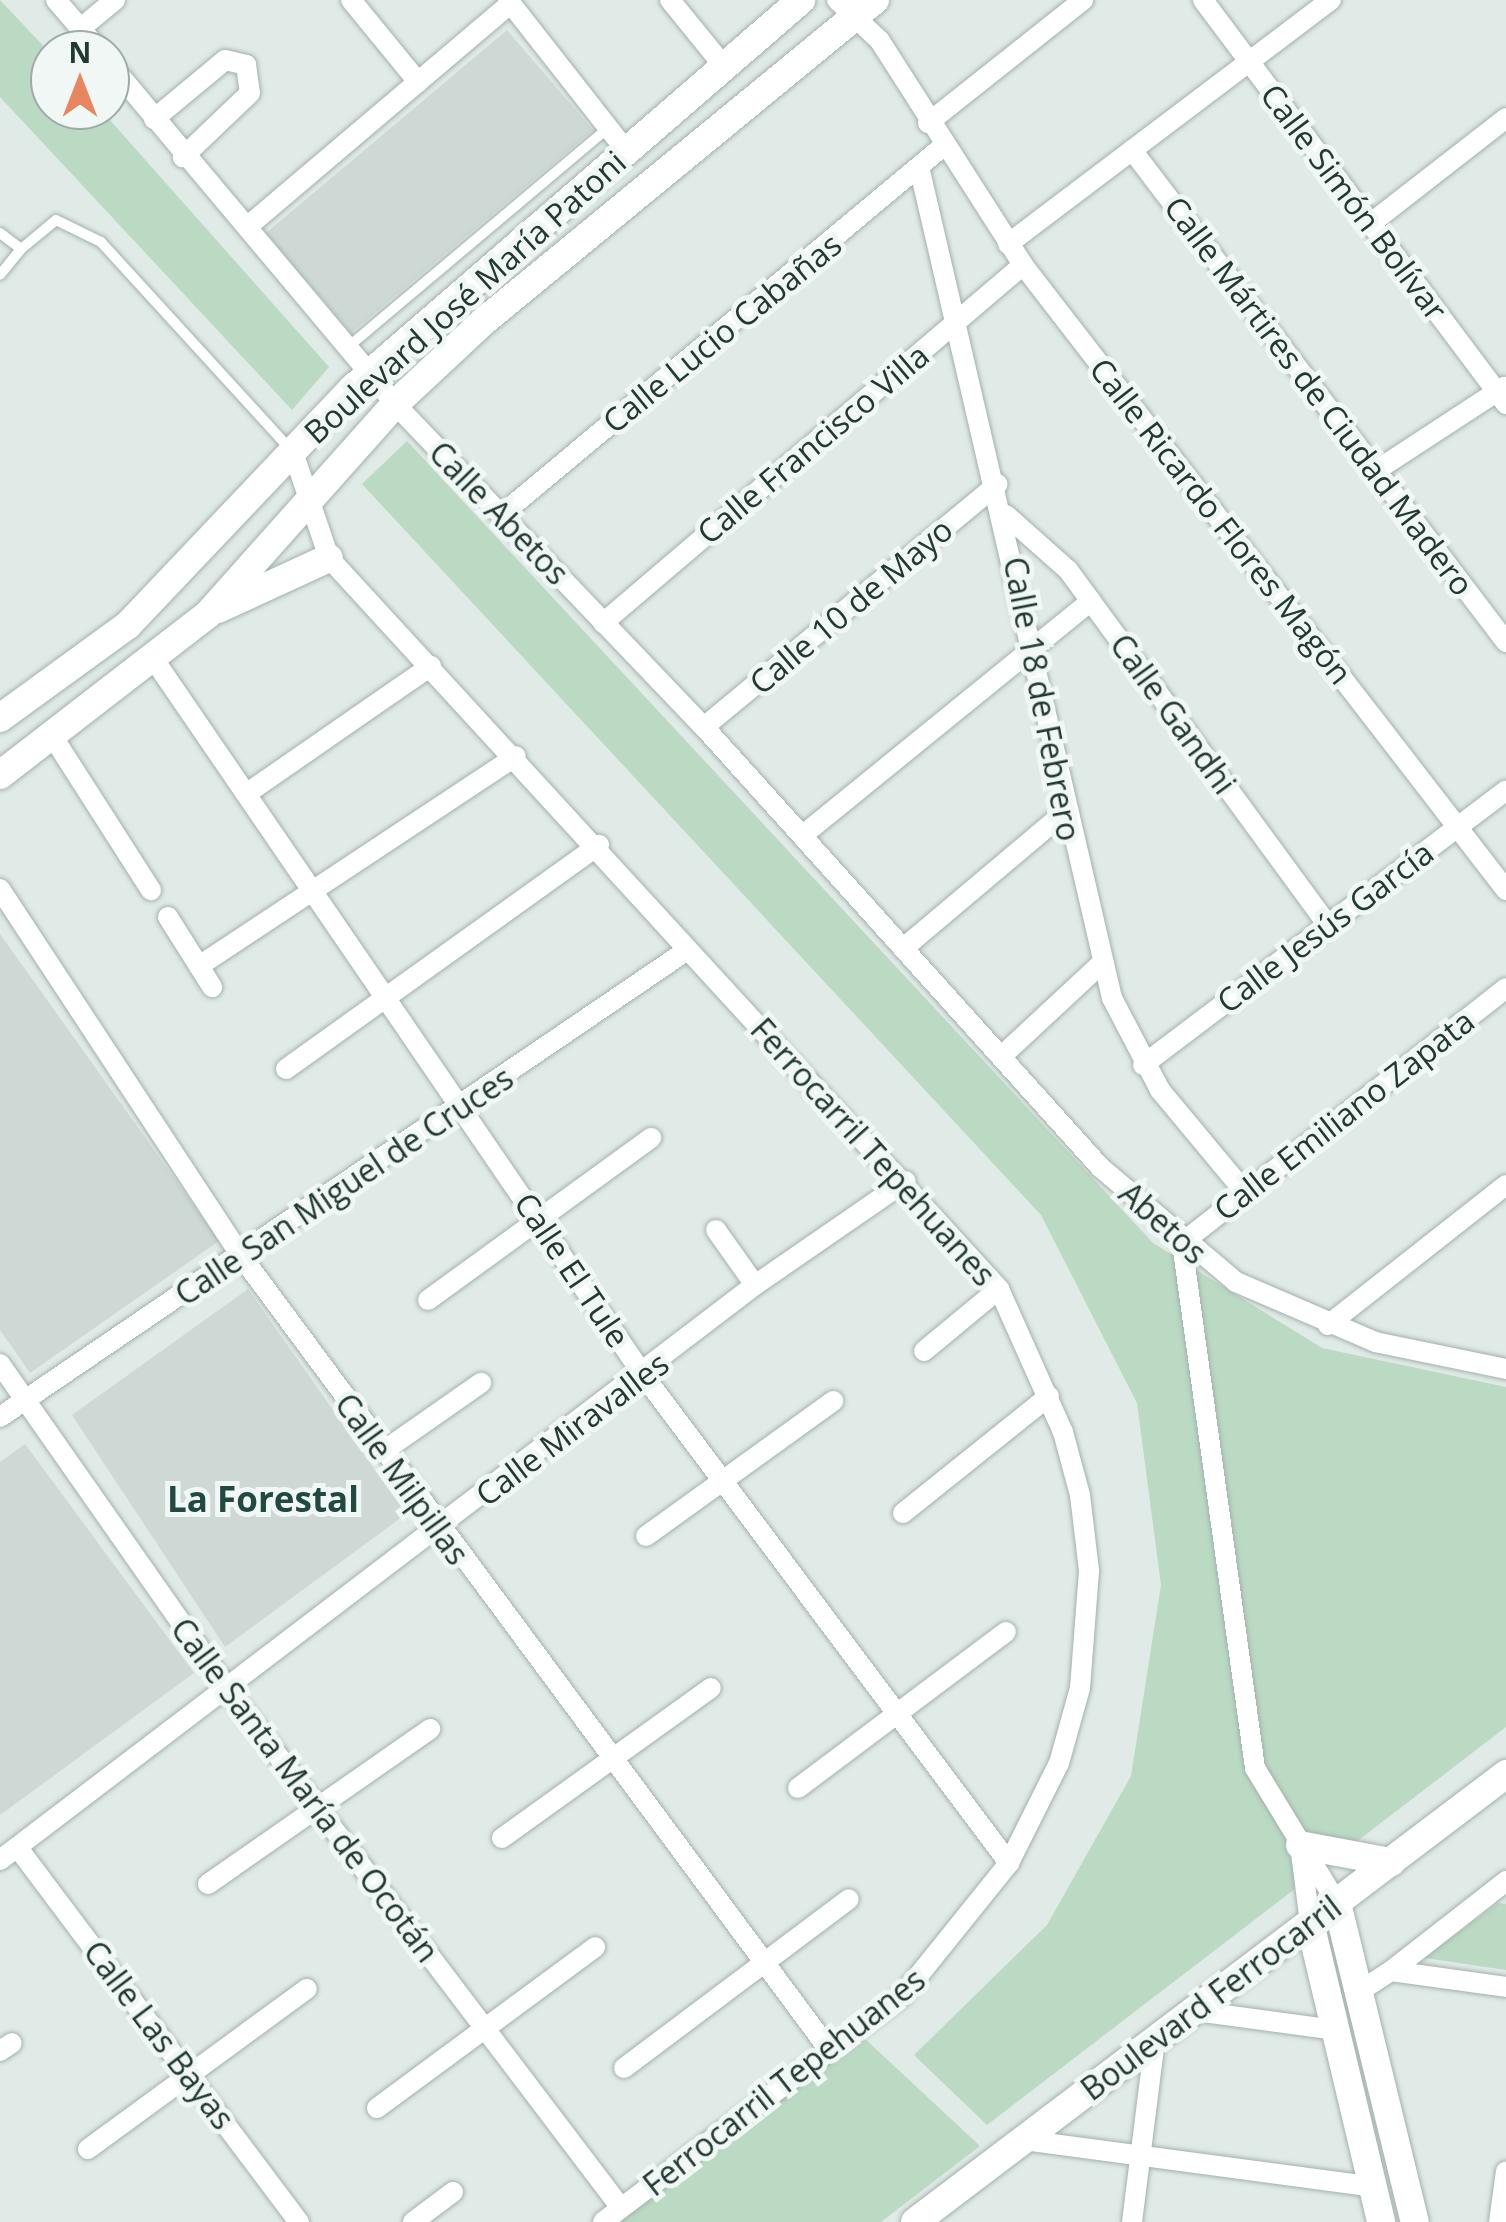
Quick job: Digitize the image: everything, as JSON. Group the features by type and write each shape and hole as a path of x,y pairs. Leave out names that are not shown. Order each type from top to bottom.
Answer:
{"main road":[{"name":"Boulevard José María Patoni","path":"0,718 128,624 368,374 722,64 802,0"},
{"name":"Boulevard José María Patoni","path":"0,775 156,661 208,614 395,404 551,263 857,5"},
{"path":"208,614 329,558"},
{"name":"Boulevard Ferrocarril","path":"915,2222 1506,1774"},
{"path":"1300,1845 1390,1862"},
{"path":"1336,1903 1414,2222"},
{"path":"1310,1923 1381,2222"}],"street":[{"path":"56,0 81,28 115,0"},
{"path":"351,0 418,82"},
{"path":"670,0 722,64"},
{"path":"928,124 1083,0"},
{"name":"Calle Simón Bolívar","path":"1203,0 1503,394"},
{"path":"1008,244 1331,0"},
{"path":"247,227 510,1 626,152"},
{"name":"Calle Ricardo Flores Magón","path":"857,5 941,148 1023,265 1506,890"},
{"path":"154,119 225,60 246,64 250,93 184,157"},
{"name":"Calle Abetos","path":"130,89 395,404 704,727 906,946"},
{"path":"1370,224 1506,118"},
{"name":"Calle Lucio Cabañas","path":"501,515 920,170 941,148"},
{"name":"Calle Mártires de Ciudad Madero","path":"1132,150 1506,642"},
{"name":"Calle 18 de Febrero","path":"920,170 955,323 1006,515 1063,814 1102,962 1143,1064 1244,1190"},
{"name":"Calle Francisco Villa","path":"603,622 1023,265"},
{"path":"1377,470 1503,394"},
{"name":"Ferrocarril Tepehuanes","path":"293,452 314,497 329,558 600,846 686,950 906,1181 998,1289 1048,1396 1086,1531 1085,1652 1059,1763 1009,1864 929,1971 603,2222"},
{"name":"Calle 10 de Mayo","path":"704,727 998,484"},
{"name":"Calle Gandhi","path":"1006,515 1091,601 1327,924"},
{"path":"804,835 1091,601"},
{"name":"Calle El Tule","path":"156,661 644,1376 1009,1864"},
{"path":"246,794 431,666"},
{"path":"53,737 151,890"},
{"path":"199,966 315,896 516,756"},
{"name":"Calle Jesús García","path":"1143,1064 1506,790"},
{"path":"906,946 1063,814"},
{"path":"286,1069 600,846"},
{"name":"Calle Milpillas","path":"0,889 242,1256 608,1761 830,2051"},
{"path":"168,917 212,987"},
{"name":"Abetos","path":"906,946 1005,1053 1100,1166 1182,1243 1236,1282 1328,1325 1506,1369"},
{"name":"Calle San Miguel de Cruces","path":"0,1418 686,950"},
{"path":"1005,1053 1102,962"},
{"name":"Calle Emiliano Zapata","path":"1182,1243 1244,1190 1506,988"},
{"path":"428,1300 541,1226 652,1138"},
{"name":"Calle Miravalles","path":"0,1860 644,1376 756,1284 906,1181"},
{"path":"1328,1325 1506,1185"},
{"path":"716,1230 756,1284"},
{"path":"1182,1243 1242,1715 1268,1799 1336,1903"},
{"path":"924,1351 998,1289"},
{"name":"Calle Santa María de Ocotán","path":"0,1364 228,1690 621,2208"},
{"path":"382,1452 480,1383"},
{"path":"903,1514 1048,1396"},
{"path":"646,1536 833,1401"},
{"path":"798,1788 1006,1632"},
{"path":"502,1838 711,1688"},
{"path":"208,1884 430,1729"},
{"path":"1300,1845 1310,1923"},
{"name":"Calle Las Bayas","path":"18,1848 299,2222"},
{"path":"1360,1991 1506,1881"},
{"path":"624,2068 849,1899"},
{"path":"376,2108 595,1947"},
{"path":"1390,1972 1506,1988"},
{"path":"88,2149 191,2078 307,1989"},
{"path":"1195,2011 1336,2030"},
{"path":"1132,2222 1155,2041"},
{"path":"1024,2140 1373,2187"},
{"path":"1499,2222 1506,2172"},
{"path":"413,2222 453,2192"}],"lane":[{"path":"347,348 608,128"},
{"path":"0,275 21,249 56,220 93,236 293,452"},
{"path":"0,233 21,249"}],"shaded area":[{"path":"507,30 593,130 351,333 266,233"},
{"path":"0,934 219,1241 30,1373 0,1330"},
{"path":"248,1289 406,1514 225,1647 72,1415"},
{"path":"25,1444 194,1673 0,1815 0,1462"}],"green space":[{"path":"0,0 30,32 30,129 0,97"},
{"path":"31,130 119,130 329,367 292,410"},
{"path":"407,441 1153,1243 1322,1348 1506,1387 1506,1727 987,2125 914,2055 1047,1925 1131,1776 1161,1585 1137,1403 1041,1215 362,484"},
{"path":"1498,1903 1506,1904 1506,1970 1425,1958"},
{"path":"863,2037 980,2146 881,2222 617,2222"}],"district":[{"name":"La Forestal","path":"263,1499"}]}
